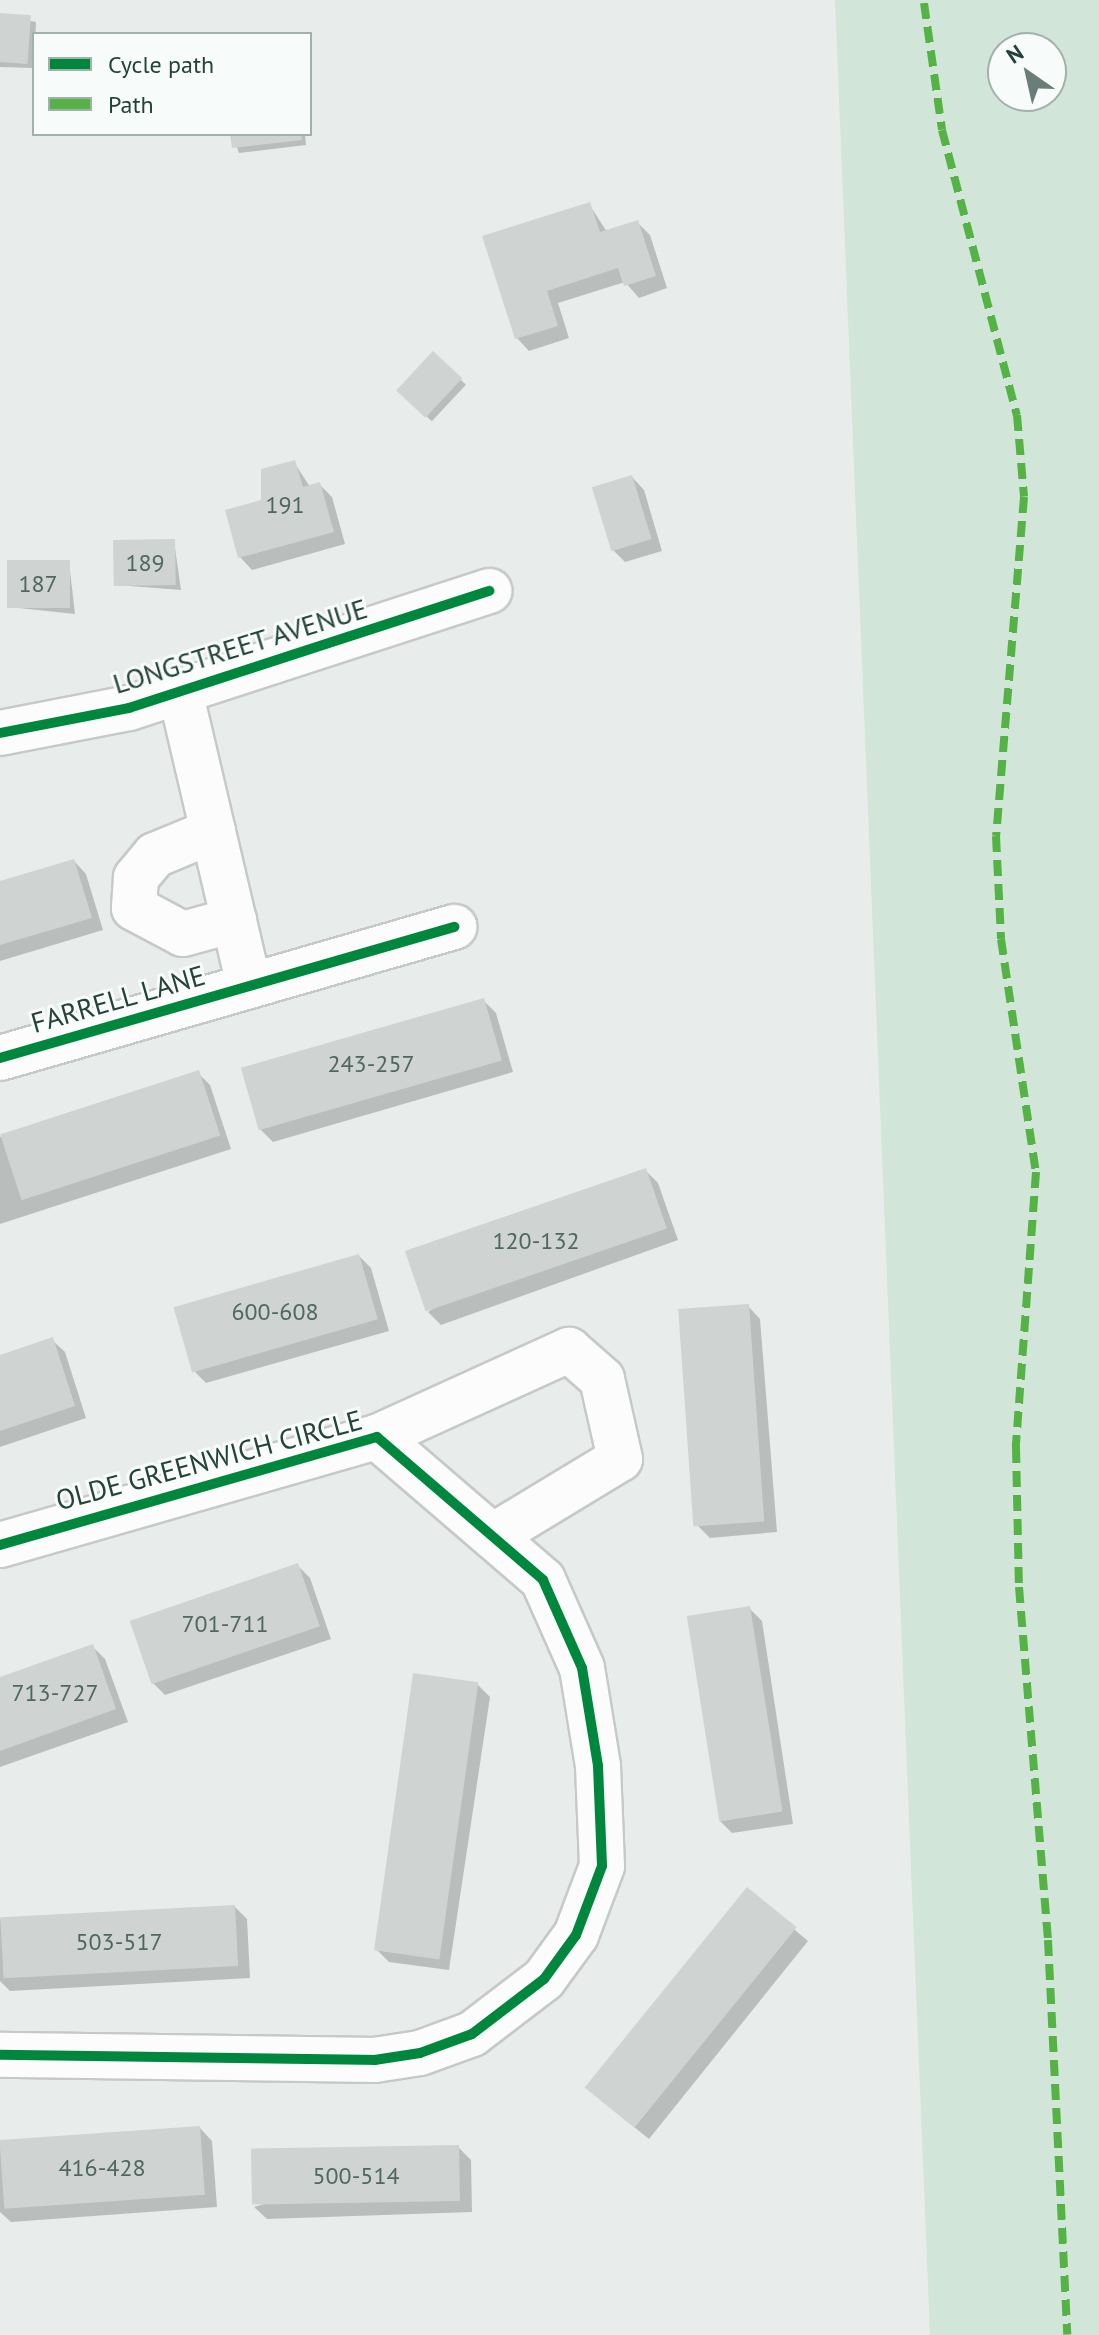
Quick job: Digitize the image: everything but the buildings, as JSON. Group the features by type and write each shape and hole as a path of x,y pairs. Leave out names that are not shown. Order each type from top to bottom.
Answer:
{"street":[{"name":"LONGSTREET AVENUE","path":"0,733 180,691 490,591"},
{"name":"FARRELL LANE","path":"0,1058 249,986 180,691"},
{"name":"FARRELL LANE","path":"213,831 155,855 136,878 134,908 183,934 234,920"},
{"path":"249,986 454,927"},
{"path":"377,1437 569,1350 602,1379 620,1459 493,1536"},
{"name":"OLDE GREENWICH CIRCLE","path":"0,1545 377,1437 543,1580 582,1668 598,1766 602,1866 576,1935 544,1979 472,2034 375,2060 0,2055"}],"green space":[{"path":"835,0 1099,0 1099,2335 930,2335"}],"marked path":[{"path":"924,3 942,130 1017,415 1024,497 996,836 1001,939 1036,1172 1016,1447 1019,1587 1048,1940 1067,2335"}],"cycle path":[{"path":"0,733 129,708 490,591"},
{"path":"0,1058 454,927"},
{"path":"0,1545 377,1437 543,1580 582,1668 598,1766 602,1866 576,1935 544,1979 472,2034 420,2053 375,2060 0,2055"}]}
